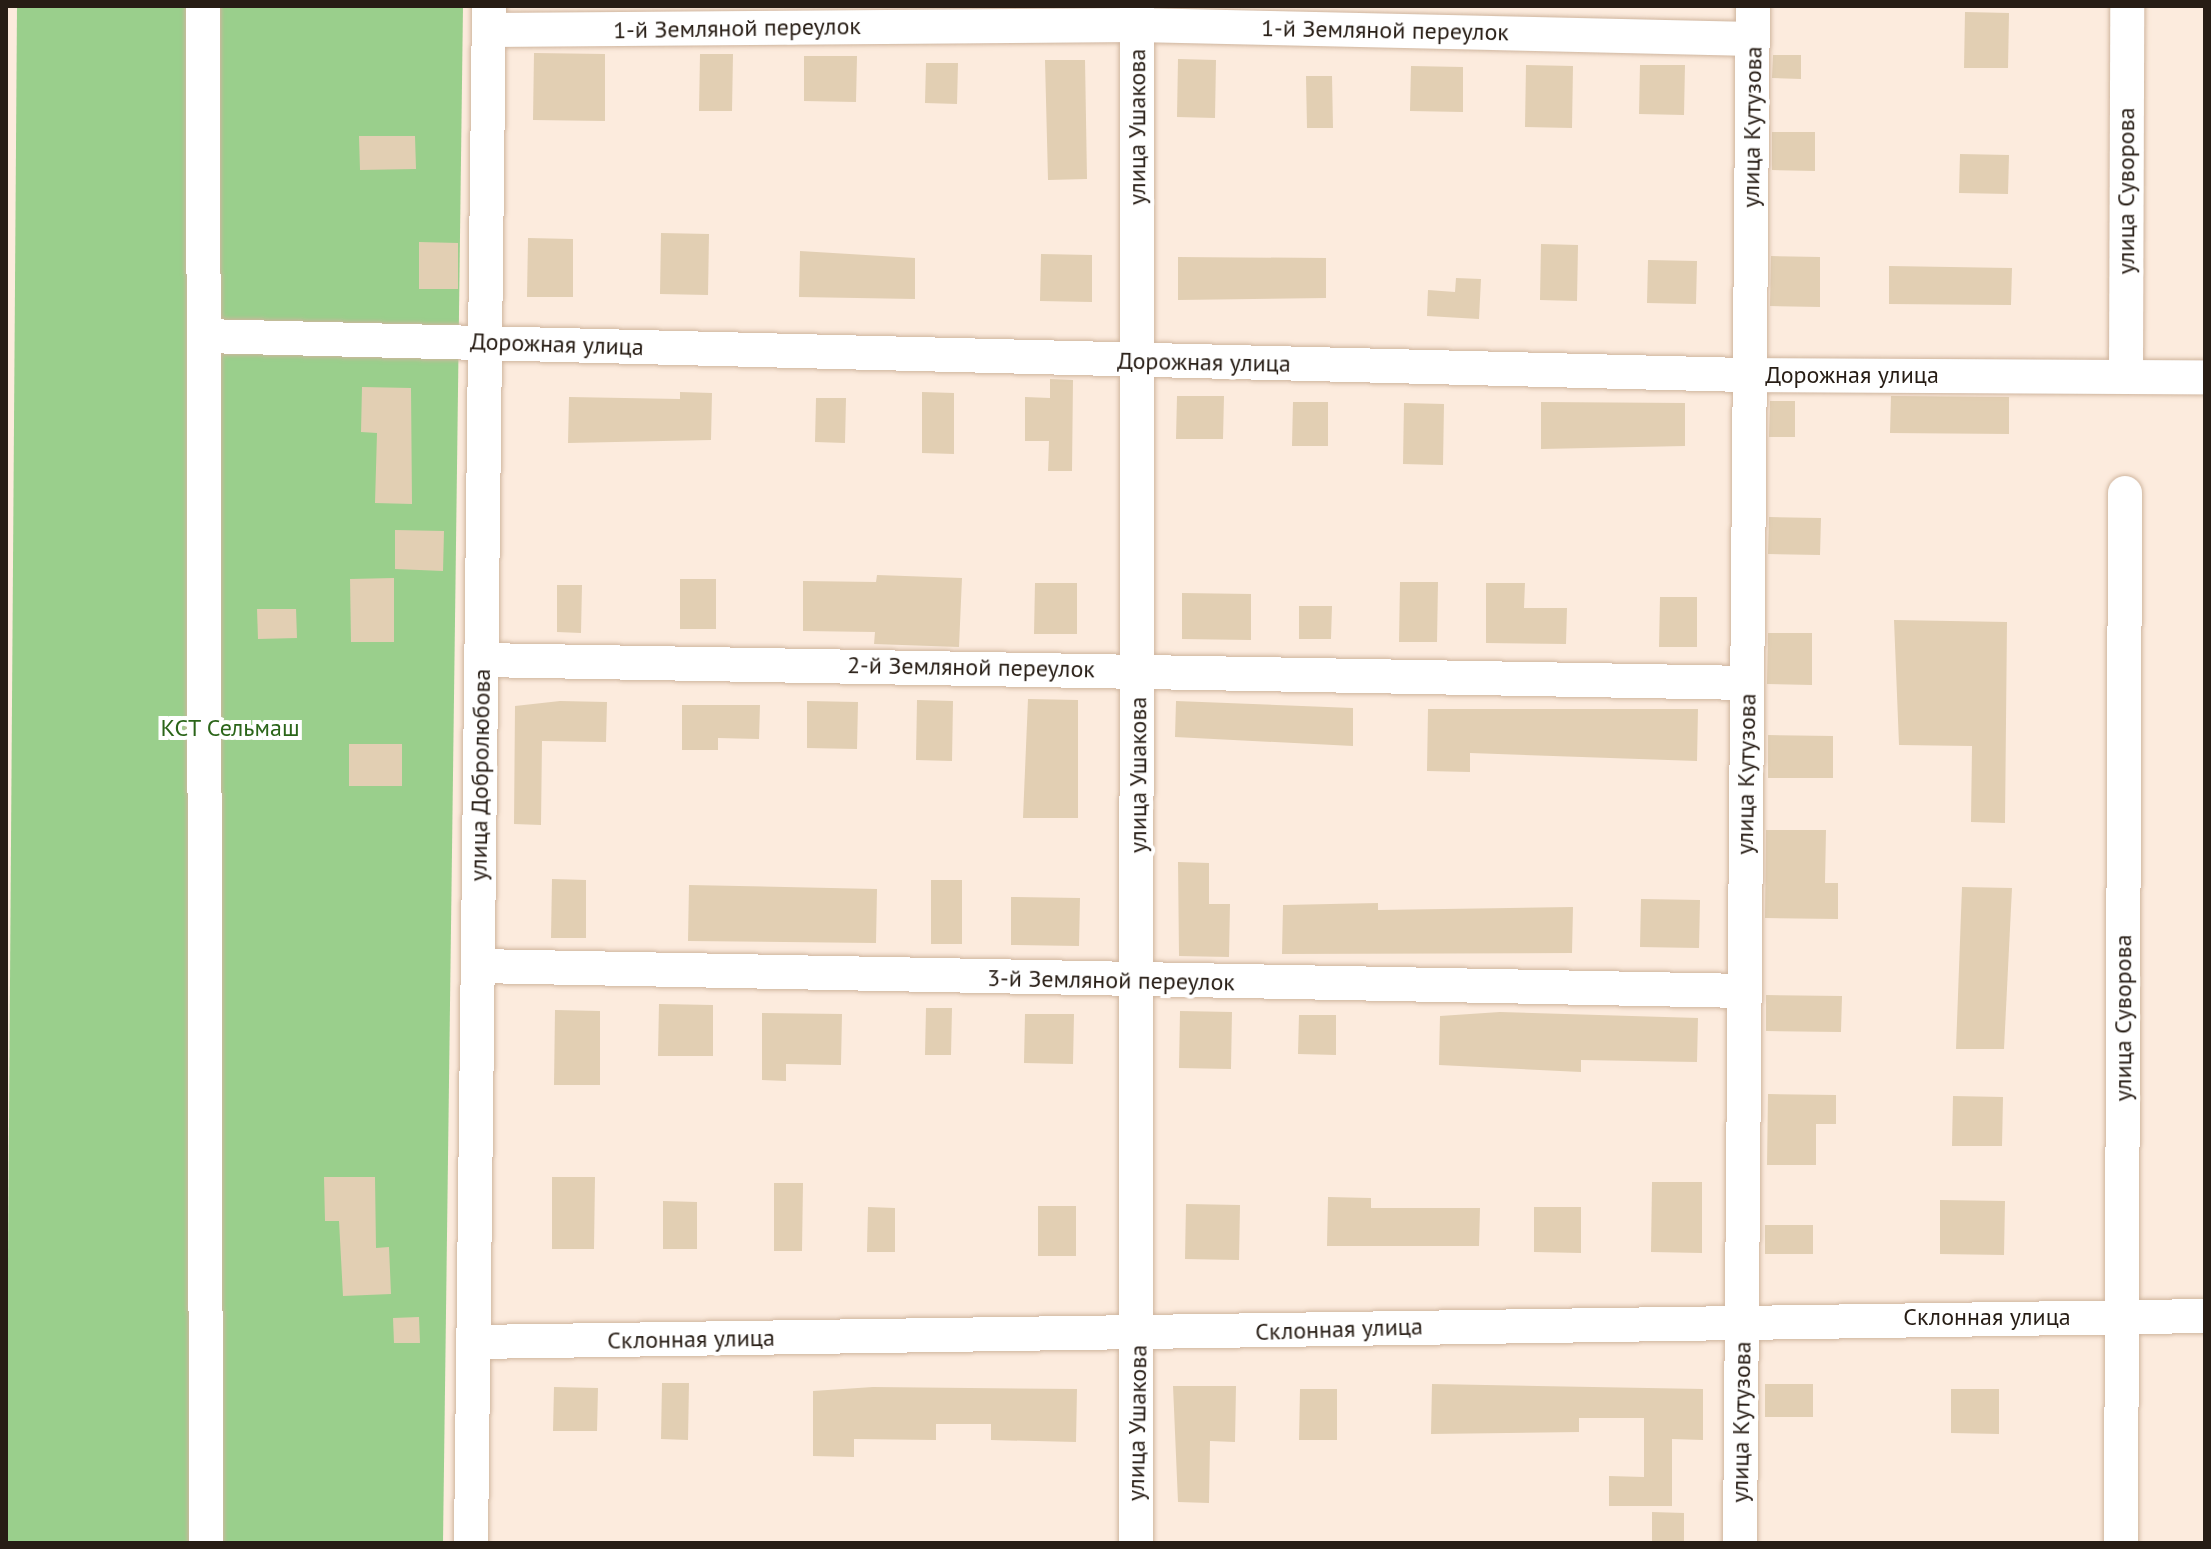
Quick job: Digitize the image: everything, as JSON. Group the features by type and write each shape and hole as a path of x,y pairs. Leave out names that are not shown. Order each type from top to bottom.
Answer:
{"street":[{"path":"203,6 206,1543"},
{"name":"улица Суворова","path":"2126,377 2127,6"},
{"name":"1-й Земляной переулок","path":"489,18 1137,15 1753,22"},
{"name":"улица Ушакова","path":"1136,1543 1137,15"},
{"name":"улица Добролюбова","path":"471,1543 489,18"},
{"name":"улица Кутузова","path":"1740,1543 1753,22"},
{"name":"Дорожная улица","path":"204,336 1750,375 2205,377"},
{"name":"улица Суворова","path":"2121,1543 2125,493"},
{"name":"2-й Земляной переулок","path":"482,660 1138,669 1747,683"},
{"name":"3-й Земляной переулок","path":"478,966 1744,991"},
{"name":"Склонная улица","path":"474,1342 1138,1334 1742,1318 2205,1316"}],"green space":[{"name":"КСТ Сельмаш","path":"17,6 463,6 443,1543 6,1543"}],"building":[{"path":"1965,12 2009,13 2008,68 1964,68"},
{"path":"534,53 605,54 605,121 533,120"},
{"path":"700,54 733,54 732,111 699,111"},
{"path":"1773,55 1801,55 1801,79 1772,78"},
{"path":"804,56 857,56 856,102 804,101"},
{"path":"1178,59 1216,60 1215,118 1177,117"},
{"path":"1045,60 1085,60 1087,179 1048,180"},
{"path":"926,63 958,63 957,104 925,103"},
{"path":"1526,65 1573,66 1572,128 1525,127"},
{"path":"1640,65 1685,65 1684,115 1639,114"},
{"path":"1411,66 1463,67 1463,112 1410,111"},
{"path":"1306,76 1332,76 1333,128 1307,128"},
{"path":"1772,132 1815,132 1815,171 1772,170"},
{"path":"359,136 415,136 416,169 360,170"},
{"path":"1960,154 2009,155 2008,194 1959,193"},
{"path":"661,233 709,234 708,295 660,294"},
{"path":"528,238 573,239 573,297 527,297"},
{"path":"419,242 458,243 458,289 419,289"},
{"path":"1541,244 1578,245 1577,301 1540,300"},
{"path":"800,251 915,258 915,299 799,297"},
{"path":"1041,254 1092,255 1092,302 1040,301"},
{"path":"1771,256 1820,257 1820,307 1770,306"},
{"path":"1178,257 1326,258 1326,298 1178,300"},
{"path":"1648,260 1697,261 1696,304 1647,303"},
{"path":"1889,266 2012,268 2011,305 1889,304"},
{"path":"1456,278 1481,279 1479,319 1427,316 1428,290 1455,292"},
{"path":"1050,379 1073,380 1072,471 1048,471 1049,441 1025,441 1025,397 1050,398"},
{"path":"362,387 411,388 412,504 375,503 377,433 361,432"},
{"path":"680,392 712,393 711,440 568,443 569,397 680,399"},
{"path":"922,392 954,393 954,454 922,453"},
{"path":"1177,396 1224,396 1223,439 1176,439"},
{"path":"1891,396 2009,397 2009,434 1890,433"},
{"path":"816,398 846,398 845,443 815,442"},
{"path":"1770,401 1795,401 1795,437 1769,437"},
{"path":"1293,402 1328,402 1328,446 1292,446"},
{"path":"1541,402 1685,403 1685,446 1541,449"},
{"path":"1404,403 1444,404 1443,465 1403,464"},
{"path":"1769,517 1821,518 1820,555 1768,554"},
{"path":"395,530 444,531 443,571 395,569"},
{"path":"877,575 962,578 959,647 874,644 875,632 803,631 803,581 876,582"},
{"path":"394,578 394,642 351,642 350,579"},
{"path":"680,579 716,579 716,629 680,629"},
{"path":"1400,582 1438,582 1437,642 1399,642"},
{"path":"1035,583 1077,583 1077,634 1034,634"},
{"path":"1486,583 1525,583 1524,608 1567,608 1566,644 1486,643"},
{"path":"557,585 582,585 581,633 557,632"},
{"path":"1182,593 1251,594 1251,640 1182,639"},
{"path":"1660,597 1697,597 1697,647 1659,647"},
{"path":"1299,606 1332,606 1331,639 1299,639"},
{"path":"257,609 296,609 297,638 258,639"},
{"path":"1894,620 2007,622 2005,823 1971,822 1972,746 1899,745"},
{"path":"1768,633 1812,633 1812,685 1767,684"},
{"path":"1028,699 1078,700 1078,818 1023,818"},
{"path":"917,700 953,701 952,761 916,760"},
{"path":"560,701 607,702 606,742 542,741 541,825 514,824 515,706"},
{"path":"807,701 858,702 857,749 807,748"},
{"path":"1176,701 1353,708 1353,746 1175,737"},
{"path":"682,705 760,705 759,739 718,738 718,750 682,750"},
{"path":"1428,709 1698,709 1697,761 1470,753 1470,772 1427,771"},
{"path":"1768,735 1833,736 1833,778 1768,778"},
{"path":"349,744 402,744 402,786 349,786"},
{"path":"1766,830 1826,830 1825,883 1838,883 1838,919 1765,918"},
{"path":"1178,862 1209,863 1209,904 1230,904 1229,957 1179,956"},
{"path":"552,879 586,880 586,938 551,938"},
{"path":"931,880 962,880 962,944 931,944"},
{"path":"689,885 877,889 876,943 688,941"},
{"path":"1962,887 2012,888 2004,1049 1956,1049"},
{"path":"1011,897 1080,898 1079,946 1011,945"},
{"path":"1641,899 1700,900 1699,948 1640,947"},
{"path":"1378,903 1378,910 1573,907 1572,953 1282,954 1283,905"},
{"path":"1766,995 1842,996 1841,1032 1766,1031"},
{"path":"659,1004 713,1005 713,1056 658,1056"},
{"path":"926,1008 952,1008 951,1055 925,1055"},
{"path":"555,1010 600,1011 600,1085 554,1085"},
{"path":"1180,1011 1232,1012 1231,1069 1179,1068"},
{"path":"1500,1012 1698,1018 1697,1062 1581,1060 1581,1072 1439,1065 1440,1016"},
{"path":"762,1013 842,1014 841,1065 786,1064 786,1081 762,1080"},
{"path":"1025,1014 1074,1014 1073,1064 1024,1063"},
{"path":"1299,1015 1336,1015 1336,1055 1298,1054"},
{"path":"1768,1094 1836,1095 1836,1124 1816,1124 1816,1165 1767,1165"},
{"path":"1953,1096 2003,1097 2002,1146 1952,1146"},
{"path":"324,1177 375,1177 376,1248 389,1247 391,1294 343,1296 339,1221 325,1221"},
{"path":"552,1177 595,1177 594,1249 552,1249"},
{"path":"1652,1182 1702,1182 1702,1253 1651,1252"},
{"path":"774,1183 803,1183 802,1251 774,1251"},
{"path":"1328,1197 1371,1198 1371,1208 1480,1208 1479,1246 1327,1246"},
{"path":"1940,1200 2005,1201 2004,1255 1940,1254"},
{"path":"663,1201 697,1202 697,1249 663,1249"},
{"path":"1186,1204 1240,1205 1239,1260 1185,1259"},
{"path":"1038,1206 1076,1206 1076,1256 1038,1256"},
{"path":"868,1207 895,1208 895,1252 867,1252"},
{"path":"1534,1207 1581,1207 1581,1253 1534,1252"},
{"path":"1765,1225 1813,1225 1813,1254 1765,1254"},
{"path":"419,1317 420,1343 394,1343 393,1318"},
{"path":"662,1383 689,1383 688,1440 661,1439"},
{"path":"1432,1384 1703,1389 1703,1440 1672,1439 1672,1506 1609,1506 1609,1476 1644,1477 1644,1418 1579,1418 1579,1432 1431,1434"},
{"path":"1765,1384 1813,1384 1813,1417 1765,1417"},
{"path":"1173,1386 1236,1386 1235,1442 1210,1441 1209,1503 1178,1502"},
{"path":"554,1387 598,1388 597,1431 553,1431"},
{"path":"873,1387 1077,1389 1076,1442 991,1440 991,1424 936,1424 936,1440 854,1439 854,1457 813,1456 813,1391"},
{"path":"1300,1389 1337,1389 1337,1440 1299,1440"},
{"path":"1951,1389 1999,1389 1999,1434 1951,1433"},
{"path":"1652,1512 1684,1513 1684,1543 1652,1543"}]}
